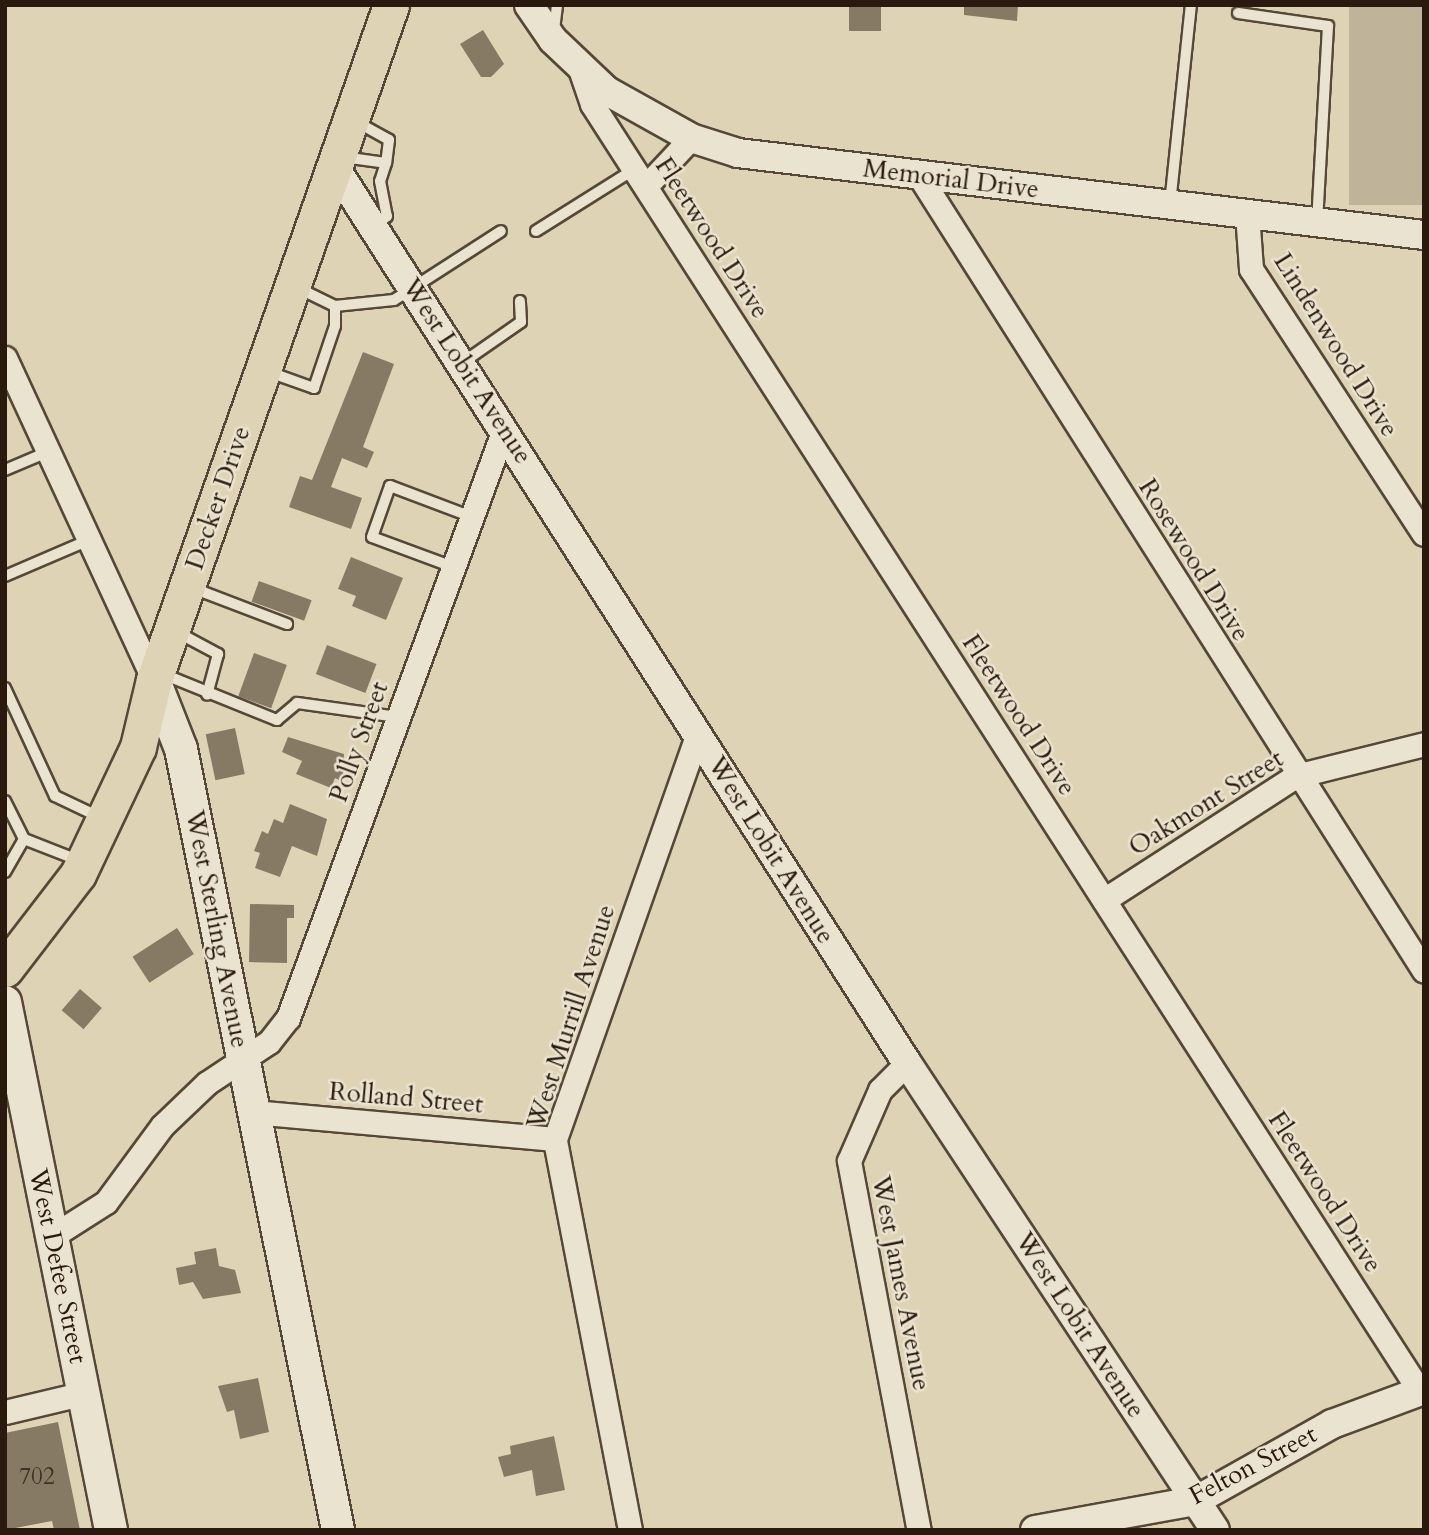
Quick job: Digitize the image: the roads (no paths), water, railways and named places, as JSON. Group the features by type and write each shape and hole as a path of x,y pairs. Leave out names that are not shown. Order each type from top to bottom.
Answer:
{"main road":[{"name":"Decker Drive","path":"5,969 84,862 138,747 156,675 391,5"},
{"name":"West Sterling Avenue","path":"156,675 181,748 338,1530"},
{"name":"West Defee Street","path":"5,1002 111,1530"}],"street":[{"name":"Memorial Drive","path":"529,5 553,40 579,66 628,104 691,138 738,153 920,177 1424,235"},
{"name":"Fleetwood Drive","path":"579,66 593,104 1422,1390"},
{"path":"641,178 691,138"},
{"name":"West Lobit Avenue","path":"335,161 373,227 907,1063 1214,1530"},
{"name":"Rosewood Drive","path":"920,177 1296,776 1424,971"},
{"name":"Lindenwood Drive","path":"1247,213 1251,270 1424,534"},
{"name":"West Sterling Avenue","path":"5,358 156,675"},
{"name":"Polly Street","path":"51,1237 106,1202 162,1126 243,1057 268,1042 288,1018 504,429"},
{"name":"West Murrill Avenue","path":"630,1530 555,1139 698,734"},
{"name":"Oakmont Street","path":"1104,900 1296,776 1424,744"},
{"name":"West James Avenue","path":"907,1063 880,1090 849,1161 919,1530"},
{"name":"Rolland Street","path":"253,1112 555,1139"},
{"name":"Felton Street","path":"1035,1530 1195,1501 1332,1424 1422,1390"},
{"path":"5,1412 85,1393"}],"lane":[{"path":"553,40 557,5"},
{"path":"1170,204 1191,5"},
{"path":"1238,13 1328,26 1317,222"},
{"path":"351,118 389,140 380,181 387,216 373,227"},
{"path":"335,161 386,163"},
{"path":"536,231 641,178"},
{"path":"291,285 335,306 394,300 501,231"},
{"path":"462,363 521,322 520,301"},
{"path":"263,369 314,388 335,326 335,306"},
{"path":"5,470 50,451"},
{"path":"453,567 372,537 390,486 472,517"},
{"path":"5,576 90,539"},
{"path":"187,586 287,624"},
{"path":"172,629 218,654 206,695"},
{"path":"156,675 276,720 297,703 398,717"},
{"path":"5,688 9,705 55,796 105,820"},
{"path":"5,801 24,839 84,862"},
{"path":"5,872 24,839"}]}
